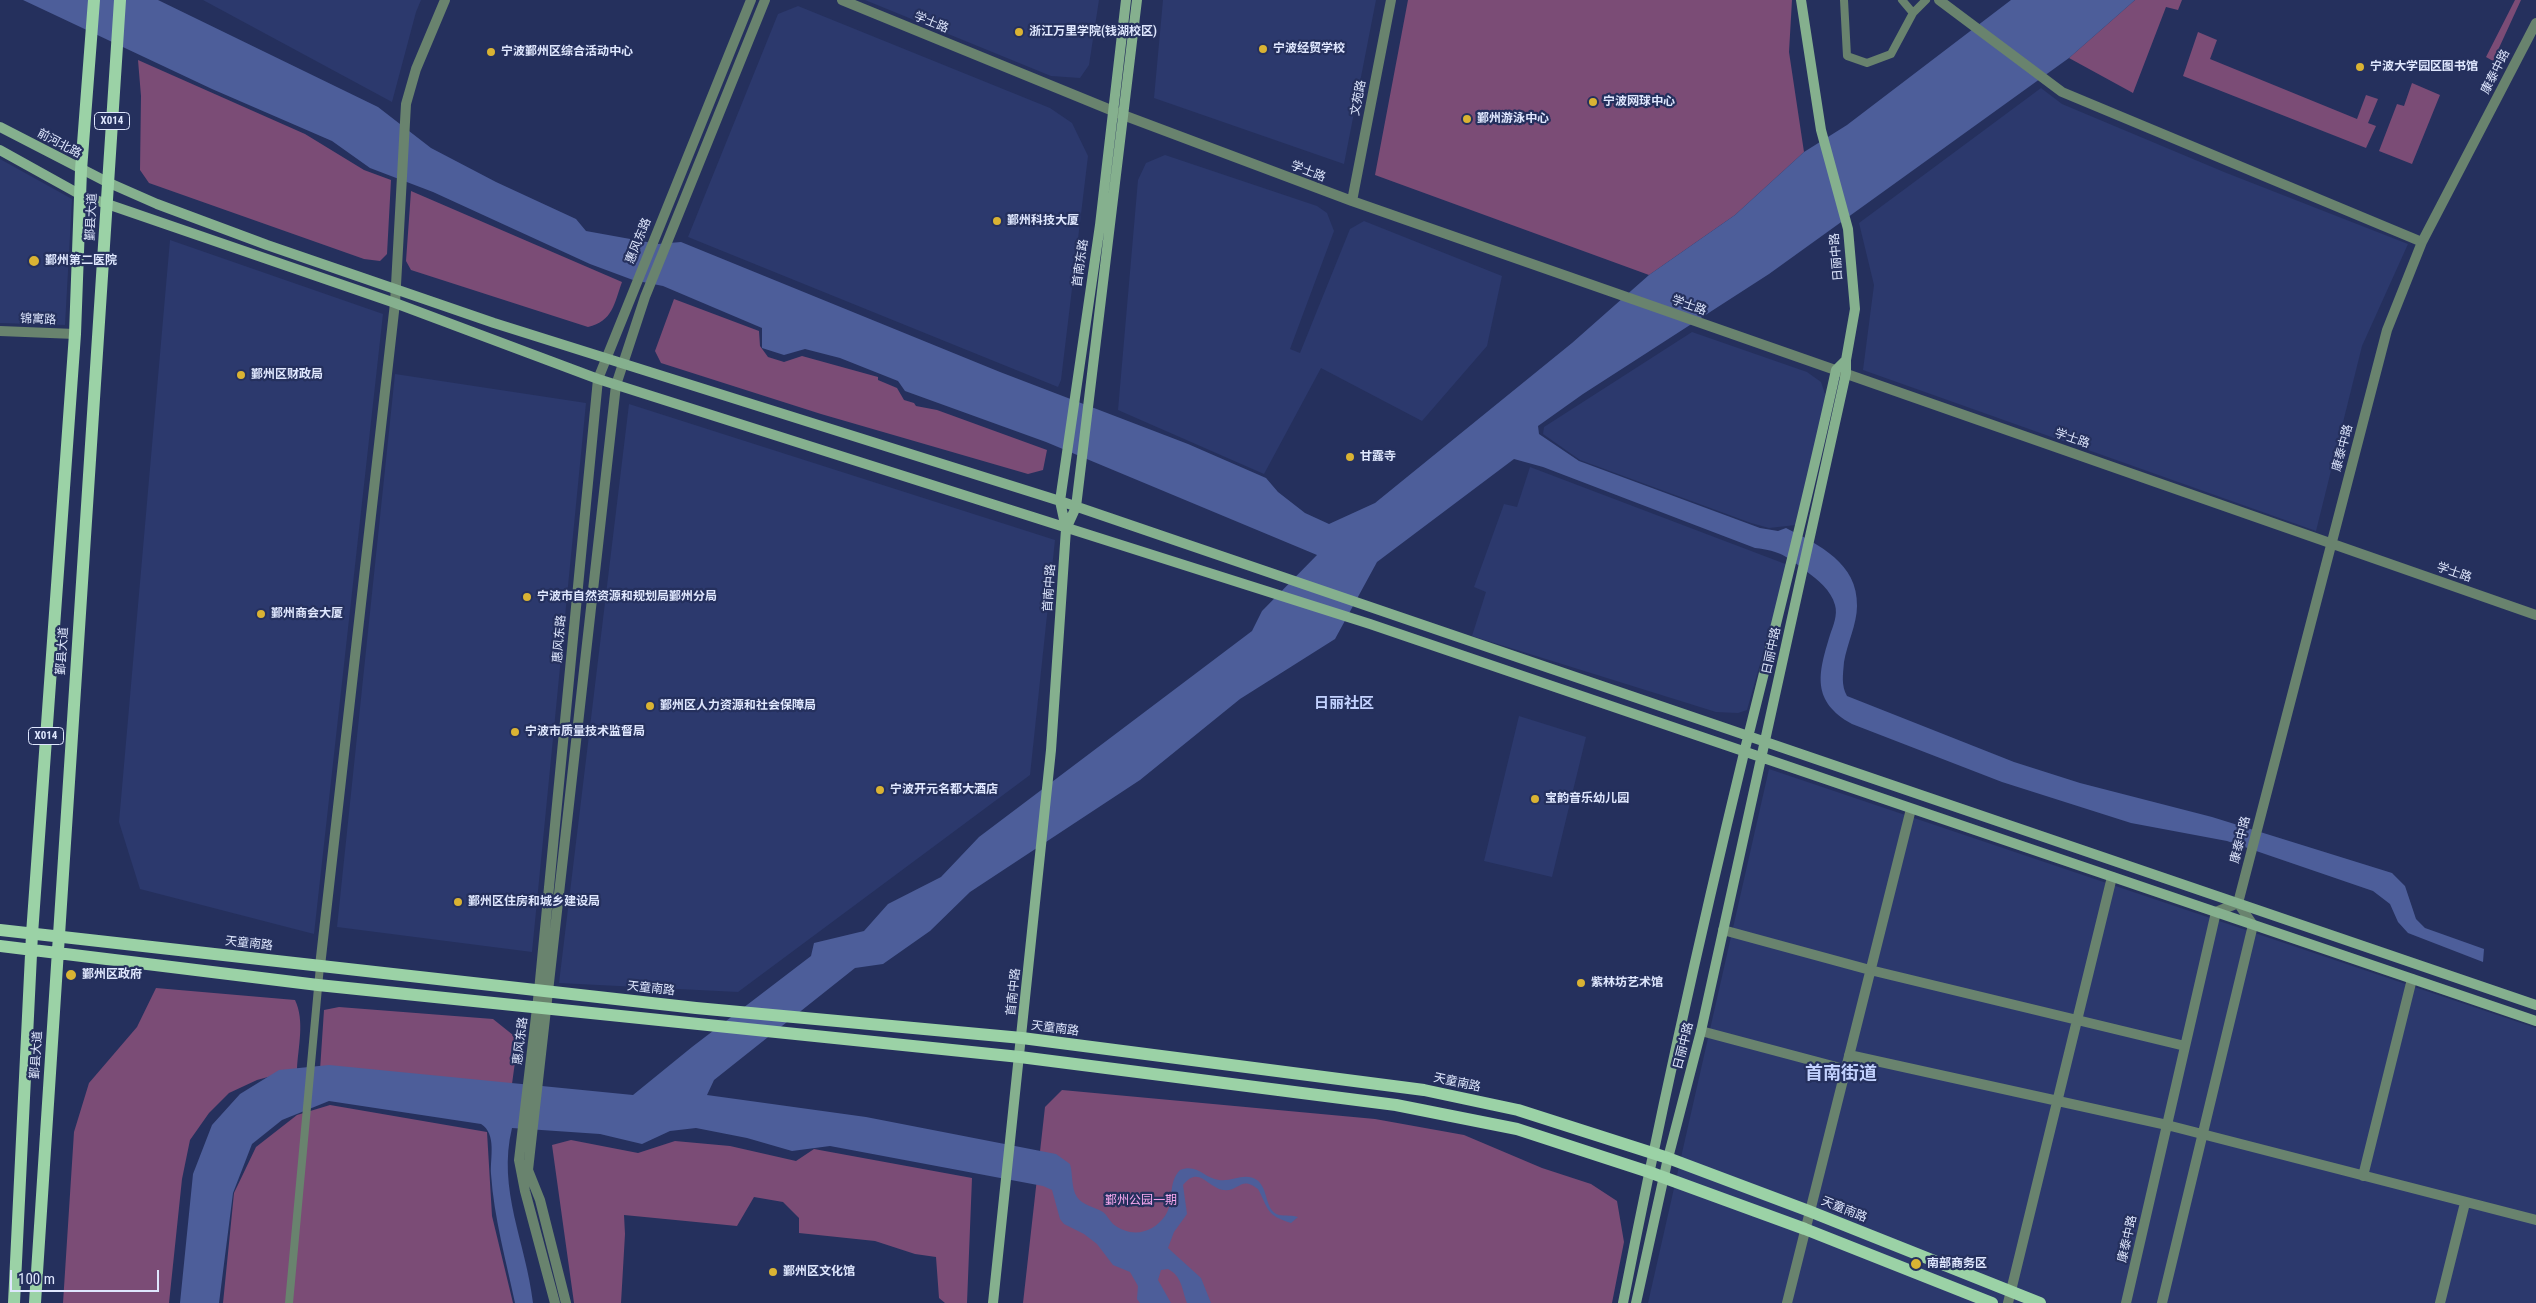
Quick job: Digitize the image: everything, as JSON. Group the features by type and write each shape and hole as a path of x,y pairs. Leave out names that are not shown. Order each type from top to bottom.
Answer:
{"main road":[{"name":"鄞县大道","path":"14,1303 31,950 75,334 81,170 94,0"},
{"name":"鄞县大道","path":"35,1303 120,0"},
{"name":"首南东路","path":"1077,489 1090,388 1118,113 1126,0"},
{"name":"首南东路","path":"1066,529 1060,501 1118,113 1137,0"},
{"name":"日丽中路","path":"1623,1303 1653,1153 1745,752 1802,519 1841,371 1846,360 1855,309 1848,229 1821,130 1801,0"},
{"name":"前河北路","path":"0,127 107,182 239,235 623,364 1060,501 2536,1005"},
{"path":"0,150 81,195 395,303 598,379 1370,624 2536,1021"},
{"name":"日丽中路","path":"1636,1303 1668,1158 1701,1031 1813,524 1841,371"},
{"name":"首南中路","path":"993,1303 1051,750 1066,529 1076,507 1077,489"},
{"name":"天童南路","path":"0,930 696,1008 1022,1038 1424,1090 1518,1110 1668,1158 1809,1211 2010,1297 2040,1303"},
{"path":"0,946 318,985 1020,1057 1396,1105 1517,1129 1649,1172 1805,1229 1992,1303"}],"street":[{"path":"289,1303 320,966 395,303 406,104 416,69 445,0"},
{"name":"惠风东路","path":"544,991 598,379 751,0"},
{"name":"惠风东路","path":"555,1303 525,1191 519,1160 526,1134 533,1083 616,385 645,297 764,0"},
{"name":"学士路","path":"842,0 1118,113 1352,202 2536,615"},
{"name":"文苑路","path":"1352,202 1391,0"},
{"path":"1844,0 1847,56 1867,62 1891,54 1913,13 1926,0"},
{"path":"1902,0 1913,13"},
{"path":"1939,0 2062,92 2422,242"},
{"name":"康泰中路","path":"2238,903 2388,330 2422,242 2536,23"},
{"name":"锦寓路","path":"0,331 75,334"},
{"path":"1787,1303 1844,1069 1911,809"},
{"path":"2010,1297 2112,877"},
{"path":"2162,1303 2253,925 2238,903 2216,912"},
{"name":"康泰中路","path":"2126,1303 2216,912"},
{"path":"1723,930 1870,970 2076,1022 2185,1046"},
{"path":"2363,1176 2412,979"},
{"path":"1701,1031 1844,1069"},
{"path":"1849,1055 2167,1125 2536,1220"},
{"name":"惠风东路","path":"526,1134 528,1170 540,1200 566,1303"},
{"path":"2440,1303 2465,1203"}],"shaded area":[{"path":"23,0 158,0 378,107 431,148 496,182 576,219 586,231 658,244 681,242 1000,372 1188,444 1266,478 1278,492 1305,513 1329,524 1375,503 1572,343 1649,275 1735,215 1804,152 1847,125 2011,0 2135,0 2069,58 1769,274 1583,394 1538,426 1539,434 1579,461 1760,528 1778,531 1786,528 1811,541 1834,557 1844,567 1856,591 1857,606 1855,620 1844,662 1843,684 1847,696 2014,762 2080,783 2212,817 2392,873 2405,886 2416,919 2425,928 2484,949 2483,962 2408,933 2398,922 2390,904 2373,891 2227,841 2131,823 2002,782 1852,724 1830,706 1821,686 1823,662 1835,620 1836,609 1827,590 1811,574 1788,558 1777,553 1755,548 1543,467 1514,459 1377,562 1335,639 1240,699 1140,780 970,892 930,931 883,964 855,968 714,1080 707,1095 866,1117 1056,1154 1070,1164 1075,1193 1079,1200 1103,1212 1113,1224 1127,1231 1141,1232 1154,1227 1160,1222 1168,1211 1172,1187 1180,1170 1191,1168 1219,1180 1248,1177 1257,1180 1261,1184 1274,1212 1279,1215 1298,1217 1291,1223 1276,1217 1269,1210 1258,1189 1252,1185 1243,1184 1233,1189 1223,1190 1203,1179 1194,1177 1183,1185 1187,1214 1174,1232 1168,1248 1201,1278 1211,1303 1187,1303 1179,1279 1168,1269 1161,1270 1158,1280 1171,1303 1140,1303 1137,1299 1138,1286 1130,1272 1113,1265 1097,1244 1084,1234 1064,1224 1060,1219 1052,1190 1043,1186 830,1146 792,1151 747,1138 696,1128 670,1131 642,1144 600,1134 512,1128 508,1151 510,1195 533,1303 515,1303 495,1207 491,1174 492,1147 486,1128 481,1124 329,1101 282,1120 252,1144 233,1193 219,1303 180,1303 193,1174 212,1125 240,1094 279,1070 329,1065 633,1095 692,1047 811,956 814,943 864,931 888,904 941,877 979,837 1252,631 1262,611 1317,555 1046,442 905,391 898,381 840,358 805,349 784,355 762,348 762,328 663,286 633,280 590,264 433,192 370,168 332,141 212,89"},
{"path":"203,0 421,0 416,12 392,102"},
{"name":"浙江万里学院(钱湖校区)","path":"865,0 1099,0 1089,65 1080,78 1051,76"},
{"name":"宁波经贸学校","path":"1163,0 1376,0 1344,164 1154,98"},
{"path":"798,6 1050,108 1072,123 1088,156 1061,380 1058,387 688,237 778,14"},
{"path":"2041,88 2062,104 2224,172 2408,244 2362,346 2316,531 1863,370 1874,285 1859,223"},
{"path":"1165,155 1317,206 1327,213 1334,231 1290,349 1300,353 1350,229 1364,221 1502,276 1487,346 1422,421 1321,368 1264,474 1118,410 1138,180 1146,163"},
{"name":"鄞州第二医院","path":"0,159 72,199 65,325 0,323"},
{"path":"170,240 383,314 314,934 140,889 119,822"},
{"path":"1692,332 1807,372 1821,382 1826,397 1796,525 1769,528 1751,523 1580,460 1543,434 1544,427"},
{"path":"395,374 586,403 532,952 337,927"},
{"path":"629,404 1055,540 1030,775 738,992 559,983"},
{"path":"1530,467 1788,565 1747,710 1738,713 1716,712 1472,636 1486,592 1474,587 1504,504 1517,507"},
{"name":"宝韵音乐幼儿园","path":"1519,716 1586,737 1552,877 1484,861"},
{"name":"南部商务区","path":"1769,769 2536,1028 2536,1303 1648,1303"}],"green space":[{"name":"宁波网球中心","path":"1408,0 1792,0 1789,52 1804,152 1735,215 1649,275 1375,175"},
{"path":"2135,0 2182,0 2178,10 2166,7 2133,93 2069,58"},
{"path":"2515,0 2521,0 2493,61 2486,57"},
{"path":"2198,32 2217,40 2210,59 2357,119 2366,95 2378,99 2368,123 2376,126 2366,148 2183,76"},
{"path":"138,60 305,134 364,170 391,180 387,254 380,261 364,259 149,183 140,170 141,96"},
{"path":"2412,83 2440,95 2412,164 2379,151 2397,104 2404,106"},
{"path":"411,191 622,282 608,316 603,321 588,327 411,270 406,261"},
{"path":"674,299 759,331 760,346 768,357 784,362 802,356 878,377 878,380 897,388 904,400 914,403 916,406 937,410 1047,450 1043,470 1028,474 821,414 661,363 655,351"},
{"path":"156,988 295,1000 300,1017 297,1069 257,1080 229,1093 209,1113 190,1140 182,1179 169,1303 63,1303 74,1132 89,1083 137,1027"},
{"path":"339,1007 493,1019 513,1035 517,1047 512,1084 320,1070 324,1010"},
{"name":"鄞州公园一期","path":"1062,1090 1375,1119 1464,1135 1542,1168 1591,1184 1617,1201 1624,1242 1612,1303 1023,1303 1045,1107"},
{"path":"330,1105 487,1132 492,1216 513,1303 223,1303 234,1193 256,1147 297,1115"},
{"path":"571,1140 638,1153 675,1141 730,1146 796,1161 814,1149 972,1178 967,1303 945,1303 939,1298 936,1257 915,1254 875,1241 799,1233 799,1218 783,1202 754,1197 737,1226 624,1215 625,1234 621,1303 574,1303 552,1145"}],"place":[{"name":"浙江万里学院(钱湖校区)","path":"1019,32"},
{"name":"宁波经贸学校","path":"1263,49"},
{"name":"宁波鄞州区综合活动中心","path":"491,52"},
{"name":"宁波大学园区图书馆","path":"2360,67"},
{"name":"宁波网球中心","path":"1593,102"},
{"name":"鄞州游泳中心","path":"1467,119"},
{"name":"鄞州科技大厦","path":"997,221"},
{"name":"鄞州第二医院","path":"34,261"},
{"name":"鄞州区财政局","path":"241,375"},
{"name":"甘露寺","path":"1350,457"},
{"name":"宁波市自然资源和规划局鄞州分局","path":"527,597"},
{"name":"鄞州商会大厦","path":"261,614"},
{"name":"鄞州区人力资源和社会保障局","path":"650,706"},
{"name":"宁波市质量技术监督局","path":"515,732"},
{"name":"宁波开元名都大酒店","path":"880,790"},
{"name":"宝韵音乐幼儿园","path":"1535,799"},
{"name":"鄞州区住房和城乡建设局","path":"458,902"},
{"name":"鄞州区政府","path":"71,975"},
{"name":"紫林坊艺术馆","path":"1581,983"},
{"name":"南部商务区","path":"1916,1264"},
{"name":"鄞州区文化馆","path":"773,1272"}],"district":[{"name":"日丽社区","path":"1344,704"},
{"name":"首南街道","path":"1841,1074"}]}
